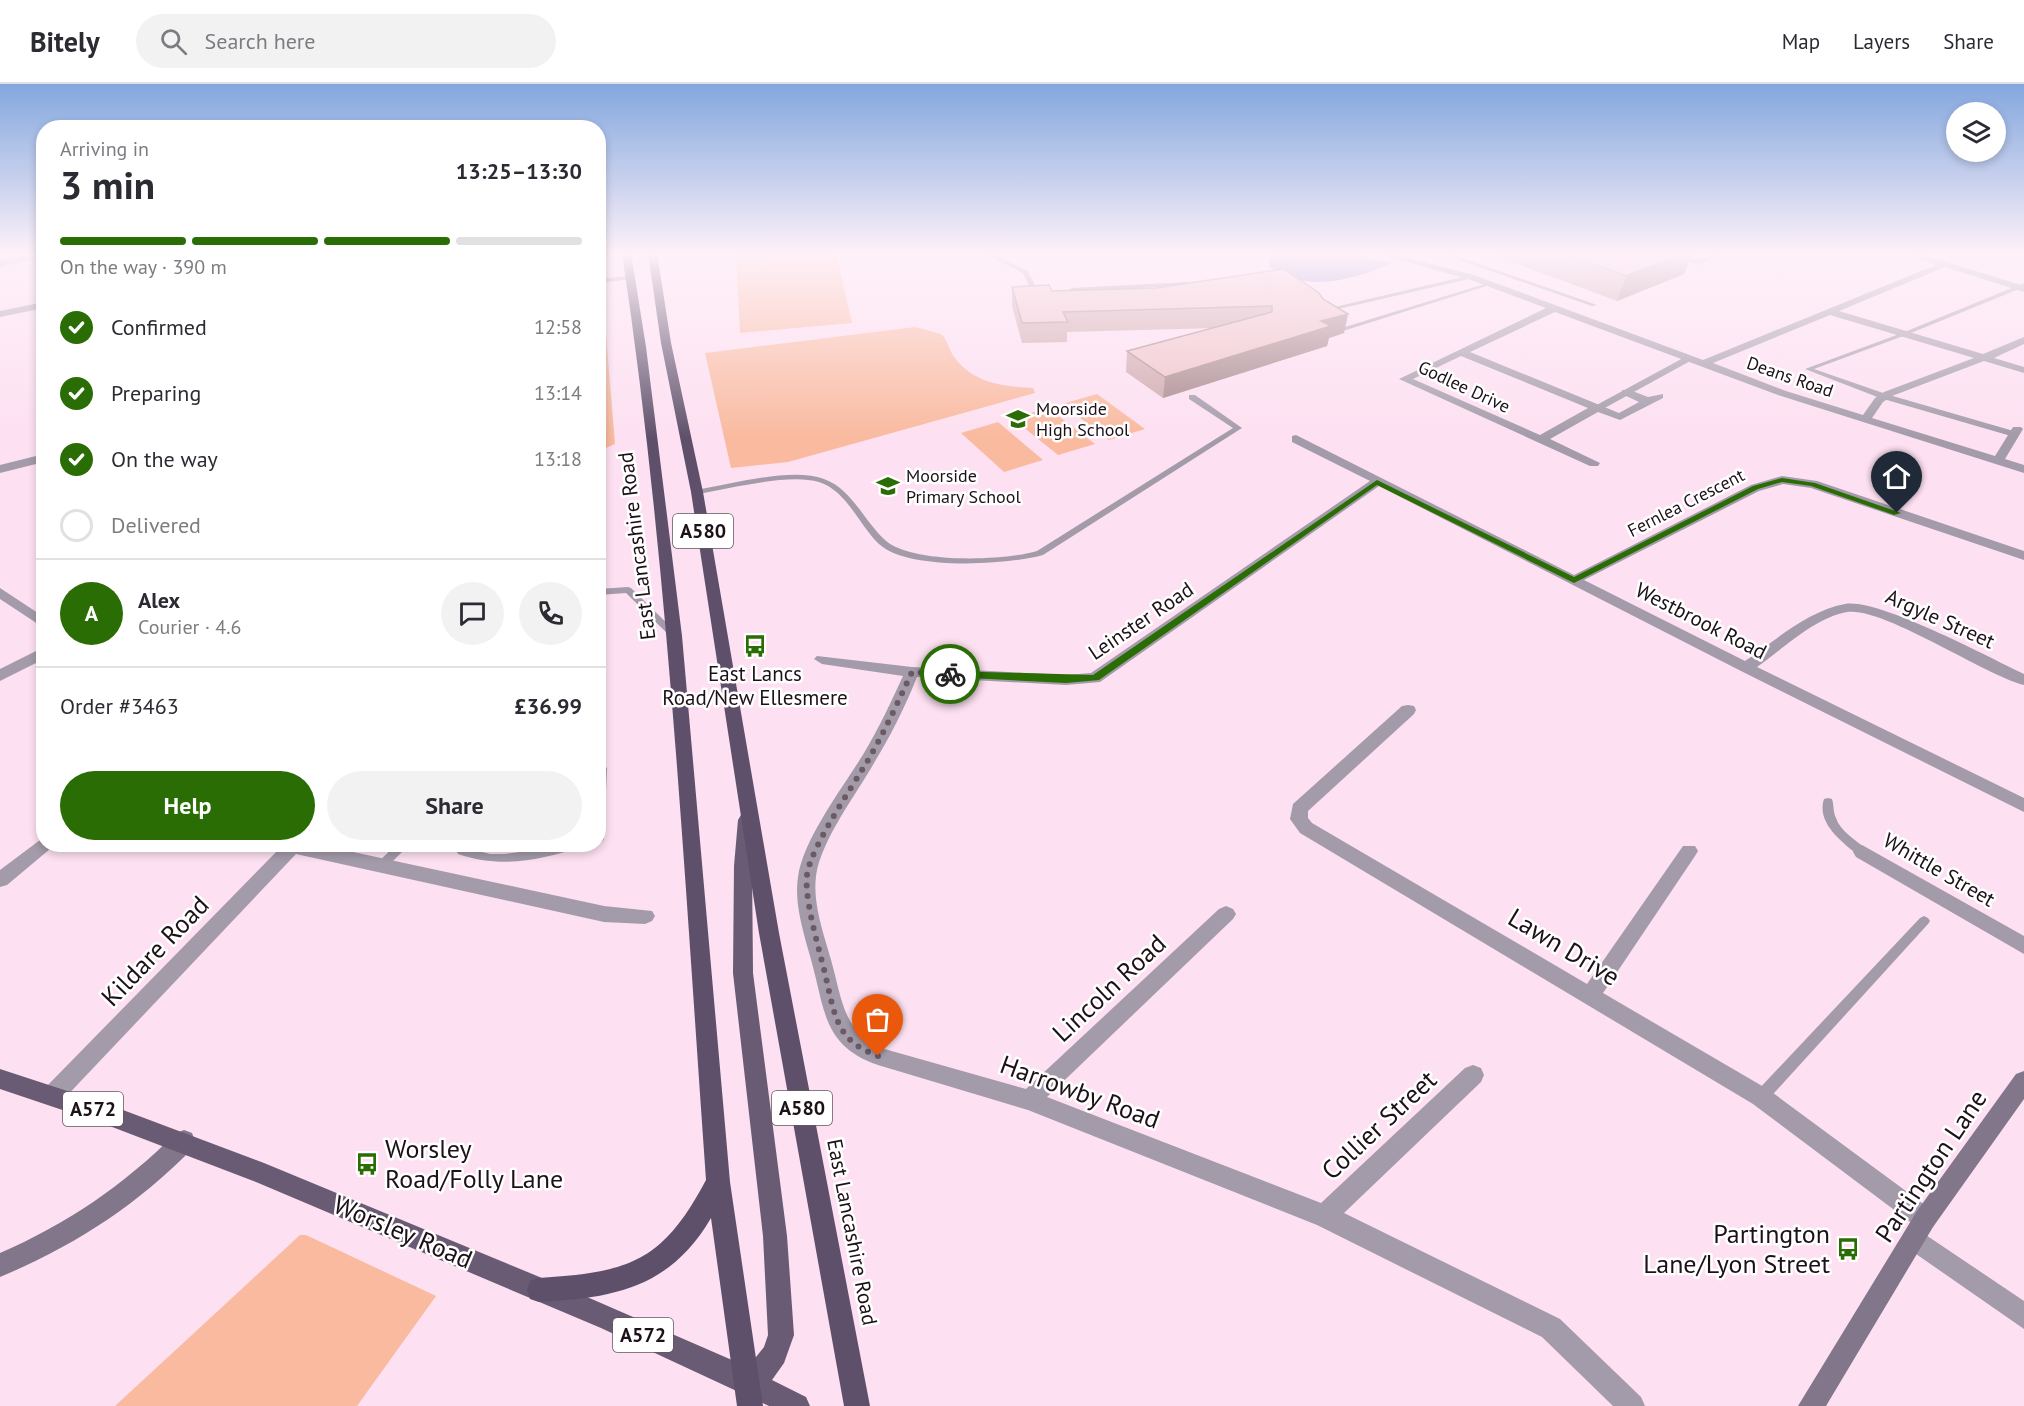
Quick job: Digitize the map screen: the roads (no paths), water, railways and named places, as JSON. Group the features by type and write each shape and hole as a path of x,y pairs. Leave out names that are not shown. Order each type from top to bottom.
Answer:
{"highway":[{"name":"East Lancashire Road","path":"636,315 675,636 718,1182 748,1393"},
{"name":"East Lancashire Road","path":"662,315 697,492 748,810 857,1406"},
{"path":"539,1290 603,1284 654,1267 672,1252 694,1227 718,1182"}],"main road":[{"path":"748,810 743,866 743,973 775,1236 780,1335 775,1354 748,1393"},
{"name":"Worsley Road","path":"0,1079 184,1141 539,1290 748,1393 797,1406"},
{"name":"Partington Lane","path":"1811,1406 1920,1229 2024,1081"},
{"path":"0,1265 64,1237 96,1218 144,1182 184,1141"}],"street":[{"name":"Godlee Drive","path":"1541,315 1404,379 1594,463"},
{"name":"Deans Road","path":"1573,315 1702,364 1865,420 2024,469"},
{"path":"1702,364 1819,315"},
{"path":"1840,315 2024,370"},
{"path":"1865,420 1883,396 1984,358 2024,340"},
{"path":"1461,352 1620,417 1654,399 1626,392"},
{"path":"1539,440 1689,359"},
{"path":"1998,461 2018,431"},
{"name":"Westbrook Road","path":"1296,439 1364,473 1377,482 2024,806"},
{"path":"0,469 36,460"},
{"name":"Fernlea Crescent","path":"1574,580 1755,488 1782,480 1813,484 2024,556"},
{"name":"Leinster Road","path":"822,659 912,672 1066,680 1095,678 1377,482"},
{"path":"0,592 36,618"},
{"name":"Argyle Street","path":"1746,668 1817,621 1842,608 1862,609 1884,615 2024,680"},
{"path":"0,676 36,656"},
{"name":"Harrowby Road","path":"912,672 878,744 808,867 807,889 832,1004 841,1030 857,1047 1029,1100 1324,1216 1551,1328 1632,1406"},
{"name":"Lawn Drive","path":"1408,710 1299,809 1299,819 1306,828 1761,1097 2024,1316"},
{"path":"0,880 36,851"},
{"path":"1590,994 1689,851"},
{"name":"Kildare Road","path":"53,1095 283,852"},
{"path":"320,852 603,914 645,916"},
{"name":"Whittle Street","path":"1862,852 2024,946"},
{"name":"Lincoln Road","path":"1029,1100 1226,914"},
{"name":"Collier Street","path":"1324,1216 1473,1075"}],"lane":[{"path":"1321,315 1344,329 1390,315"},
{"path":"1952,315 1808,369 1883,396 2018,431"},
{"path":"697,492 802,478 820,480 841,495 890,549 926,556 993,562 1019,560 1040,553 1238,428 1192,397"},
{"path":"606,591 628,590 675,636"},
{"path":"1828,802 1827,815 1834,828 1862,852"},
{"path":"381,866 396,852"},
{"path":"468,852 489,859 540,852"},
{"path":"1761,1097 1924,921"}],"place":[{"name":"Moorside High School","path":"1018,419"},
{"name":"Moorside Primary School","path":"888,486"},
{"name":"East Lancs Road/New Ellesmere","path":"755,646"},
{"name":"Worsley Road/Folly Lane","path":"367,1164"},
{"name":"Partington Lane/Lyon Street","path":"1848,1249"}]}
